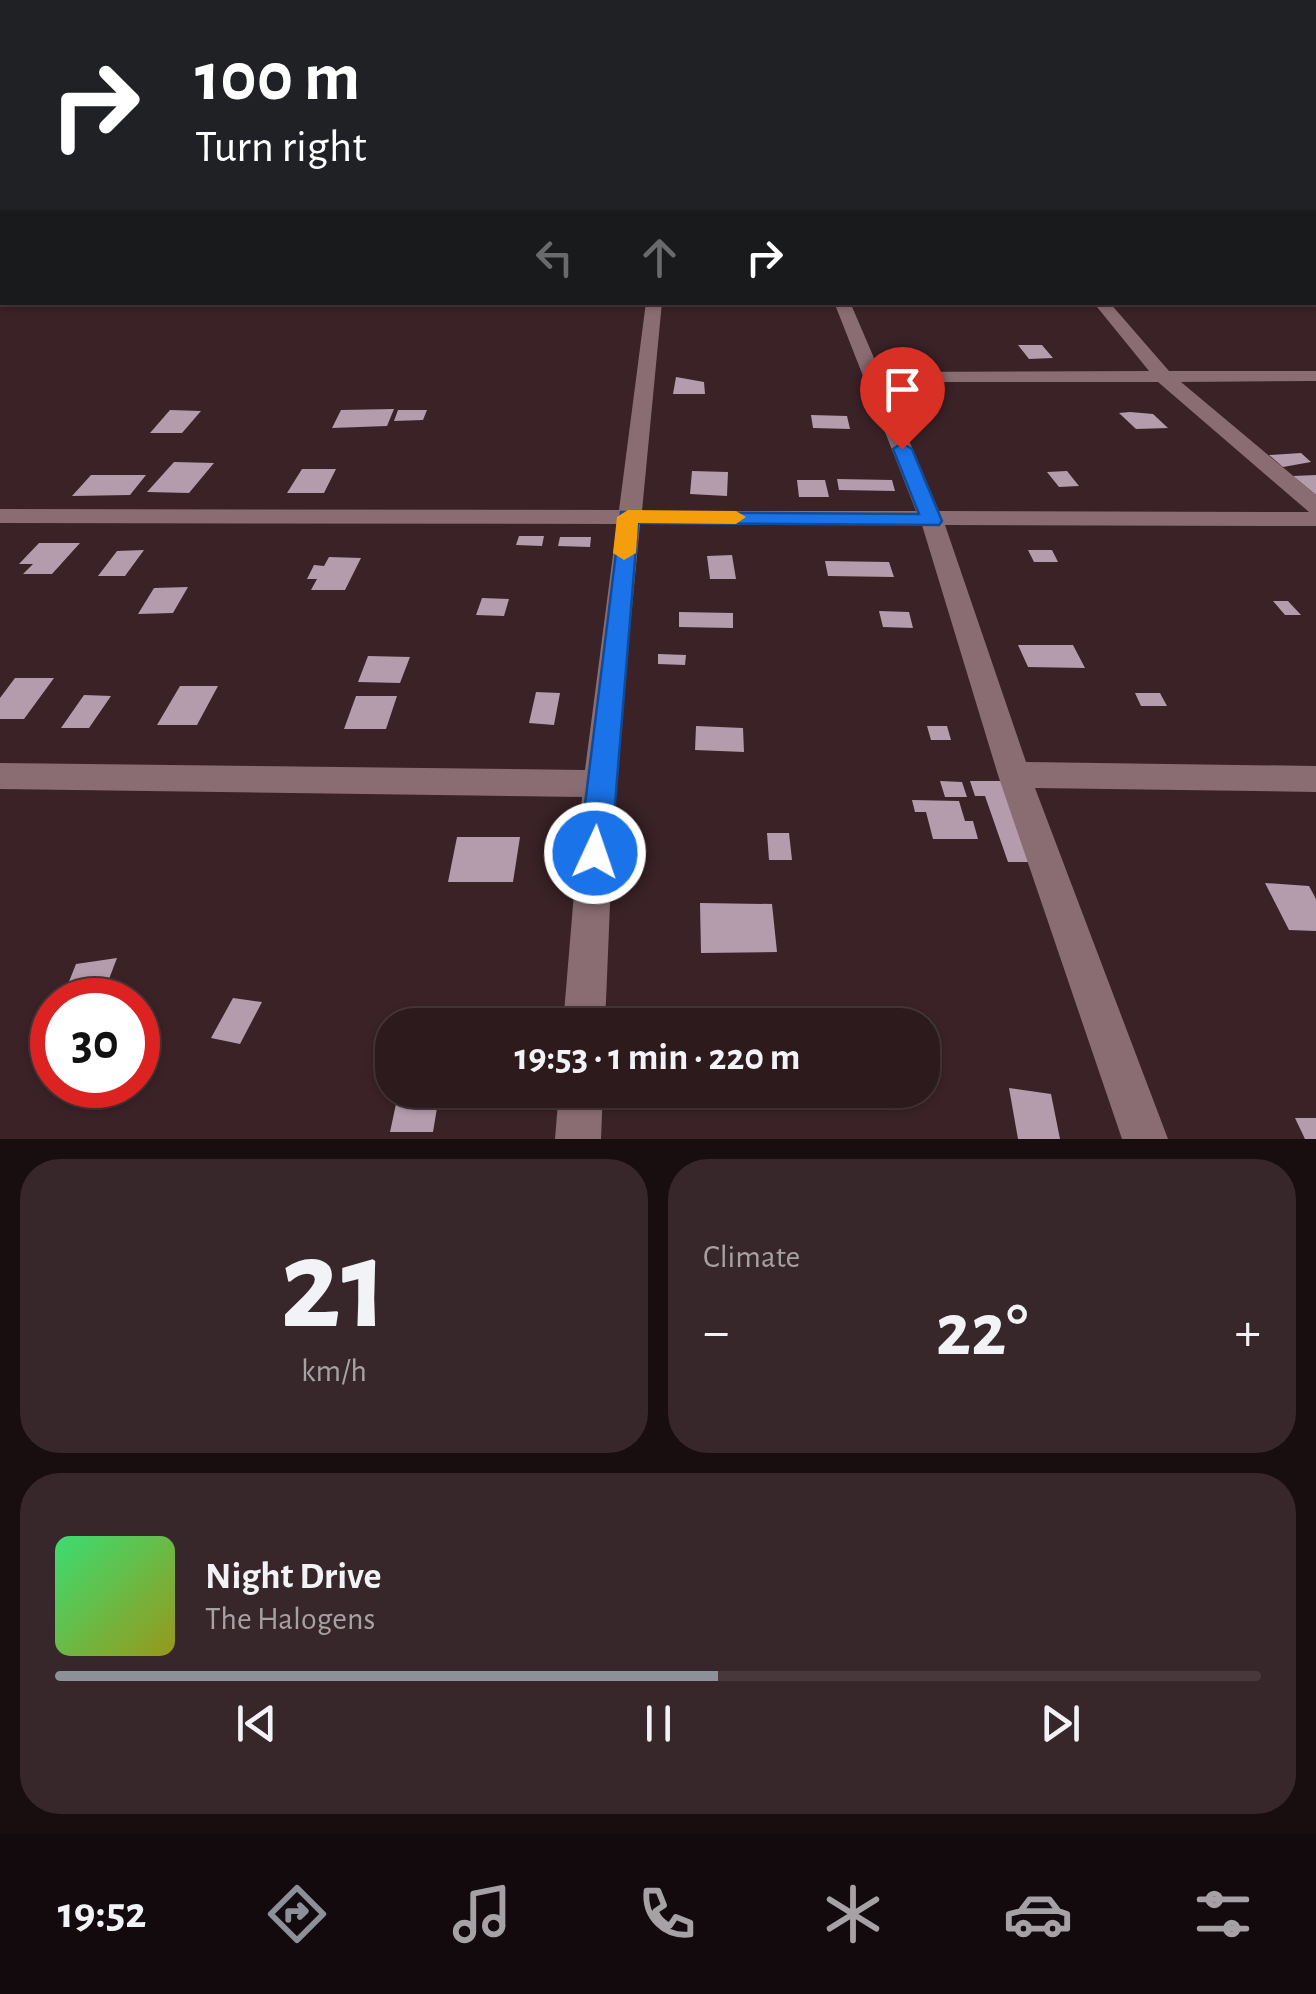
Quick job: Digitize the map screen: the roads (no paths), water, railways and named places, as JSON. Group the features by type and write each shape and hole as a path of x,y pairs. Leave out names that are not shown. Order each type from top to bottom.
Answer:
{"street":[{"path":"585,1008 599,784 654,305"},
{"path":"843,305 932,521 1014,775 1145,1139"},
{"path":"1103,305 1166,378 1316,507"},
{"path":"873,378 1316,376"},
{"path":"0,516 1316,519"},
{"path":"1014,775 1316,779"},
{"path":"0,776 599,784"},
{"path":"578,1139 579,1108"}]}
